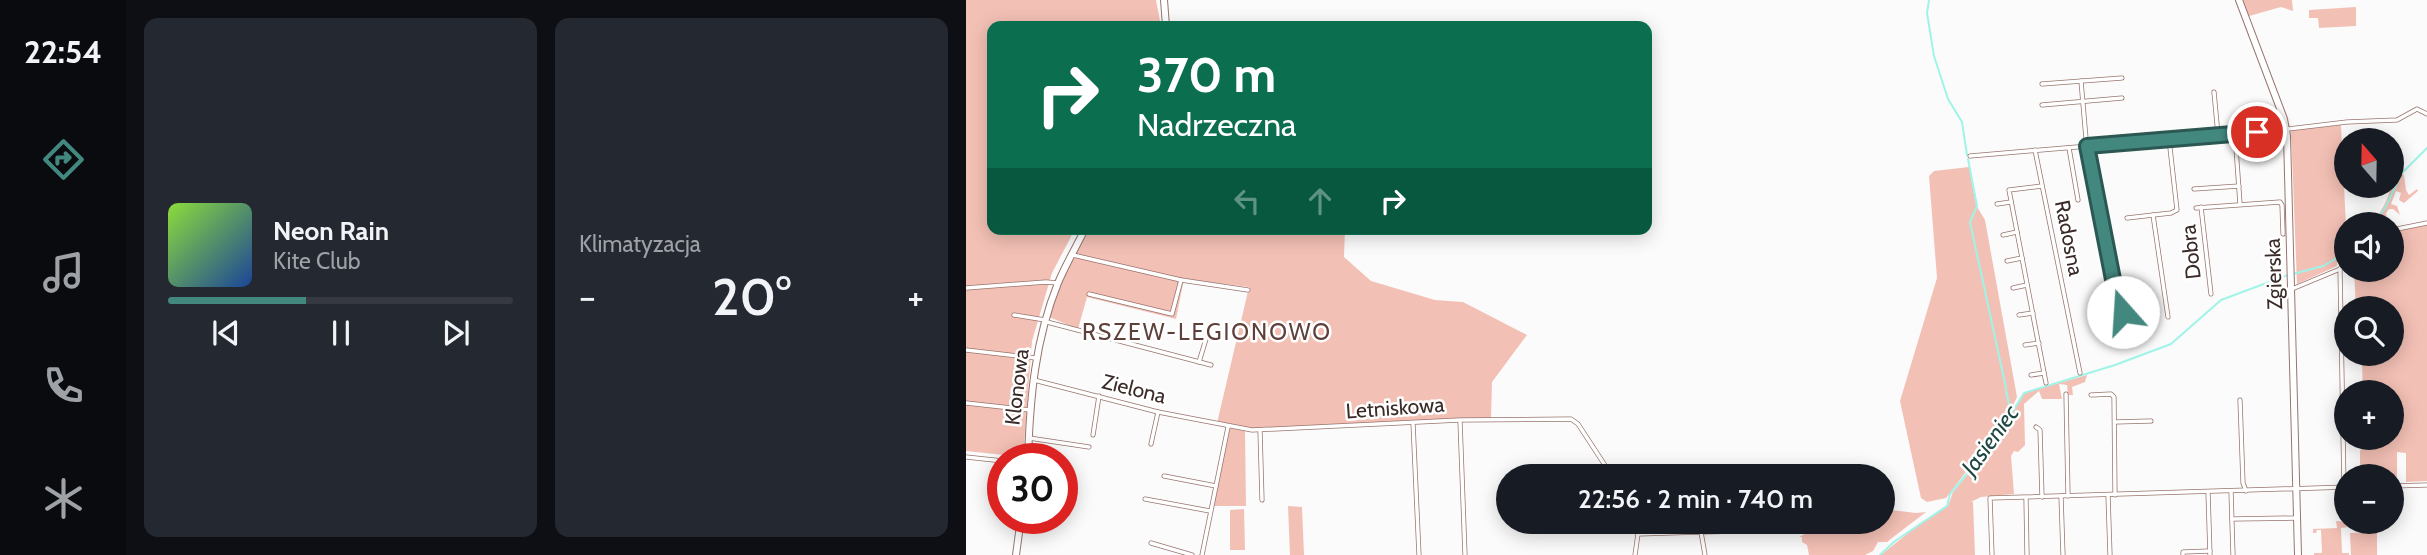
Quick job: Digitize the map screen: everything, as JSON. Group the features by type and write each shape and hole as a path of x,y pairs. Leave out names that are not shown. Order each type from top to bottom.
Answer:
{"main road":[{"path":"1164,0 1166,21"},
{"name":"Zgierska","path":"2239,0 2286,130 2298,555"},
{"name":"Klonowa","path":"1029,443 1032,379 1045,321 1058,283 1082,235"},
{"path":"1016,555 1019,534"}],"street":[{"path":"2042,84 2122,78"},
{"path":"2081,81 2087,146 2118,305 2123,312 2140,311"},
{"path":"2214,92 2218,135"},
{"path":"2042,105 2122,98"},
{"path":"1970,156 2286,130 2347,122 2401,120 2417,109 2427,114"},
{"path":"2235,134 2240,204"},
{"path":"2127,218 2171,213 2177,209 2169,139"},
{"path":"2069,148 2078,200"},
{"name":"Radosna","path":"2035,150 2080,373"},
{"path":"2042,186 2009,190 2046,383"},
{"path":"2194,189 2239,186"},
{"path":"1997,204 2011,202"},
{"name":"Dobra","path":"2196,208 2280,202 2283,234"},
{"name":"Dobra","path":"2202,207 2211,294"},
{"path":"2153,215 2168,317"},
{"path":"2404,228 2427,223"},
{"path":"2003,235 2017,232"},
{"path":"1073,255 1181,280 1248,290"},
{"path":"2007,261 2022,258"},
{"path":"2292,289 2334,272"},
{"path":"1089,294 1172,314 1181,280"},
{"path":"2340,282 2344,464"},
{"path":"966,288 1058,283"},
{"path":"2013,288 2027,285"},
{"path":"2019,315 2033,313"},
{"path":"1014,315 1211,365"},
{"path":"1199,362 1206,339"},
{"path":"2025,345 2039,343"},
{"path":"966,350 1037,358"},
{"path":"2031,375 2044,373"},
{"name":"Zielona","path":"1032,379 1227,427"},
{"path":"2066,394 2068,496"},
{"path":"2091,395 2113,395 2115,495"},
{"path":"1093,435 1099,396"},
{"path":"2240,400 2243,483 2246,491"},
{"path":"966,403 1030,410"},
{"path":"1151,444 1158,412"},
{"name":"Letniskowa","path":"1227,427 1260,430 1460,420 1564,418 1573,419 1578,424 1604,464"},
{"path":"1460,420 1465,555"},
{"path":"2115,422 2151,421"},
{"path":"1413,423 1419,555"},
{"path":"1202,555 1227,427"},
{"path":"2036,427 2040,430 2042,497"},
{"path":"1260,430 1262,500"},
{"path":"1029,438 1090,447"},
{"path":"966,457 987,459"},
{"path":"1164,476 1216,486"},
{"path":"2404,486 2427,485"},
{"path":"1992,555 1990,498 2334,487"},
{"path":"2231,491 2233,555"},
{"path":"2183,555 2183,552 2210,553 2208,492"},
{"path":"2108,495 2110,555"},
{"path":"2061,496 2063,555"},
{"path":"2026,497 2028,555"},
{"path":"1144,499 1210,511"},
{"path":"2232,519 2297,518"},
{"path":"1635,555 1638,534"},
{"path":"1701,534 1705,555"},
{"path":"1151,543 1192,555"}],"shaded area":[{"path":"966,0 1156,0 1160,21 987,21 987,235 1072,235 1052,273 1032,341 1024,443 987,443 987,453 966,451"},
{"path":"2243,0 2292,0 2293,11 2281,7 2249,16"},
{"path":"2356,7 2356,26 2319,28 2318,18 2309,18 2309,10"},
{"path":"2341,125 2341,128 2334,128 2334,198 2345,198 2345,212 2334,212 2334,267 2297,284 2291,130"},
{"path":"1969,167 1976,205 1985,220 2017,397 2007,418 1946,498 1927,502 1921,498 1900,401 1937,278 1929,176 1934,171"},
{"path":"2404,175 2409,195 2417,189 2418,191 2404,203 2399,200 2404,198"},
{"path":"2393,198 2391,204 2397,206 2399,212 2389,209 2387,212 2380,212 2387,200"},
{"path":"2427,224 2427,481 2406,482 2406,453 2397,452 2397,464 2360,464 2360,450 2404,450 2404,380 2363,380 2362,366 2404,366 2404,296 2355,296 2355,282 2404,282 2404,229"},
{"path":"1085,235 1345,235 1344,257 1371,281 1435,300 1463,302 1527,335 1492,382 1491,419 1255,430 1217,423 1249,287 1184,279 1176,319 1087,297 1078,329 1049,317 1062,279"},
{"path":"2087,375 2085,382 2072,387 2073,395 2068,395 2067,385 2059,384 2062,399 2042,399 2039,391 2024,404 2025,445 2011,456 2014,494 1981,497 1971,502 1975,555 1881,555 1919,524 1948,506 1953,492 1996,441 2024,393"},
{"path":"1228,428 1245,431 1246,506 1213,506"},
{"path":"1288,506 1302,507 1304,555 1290,555"},
{"path":"1244,509 1245,550 1230,550 1230,510"},
{"path":"1895,510 1926,512 1887,542 1878,542 1873,551 1865,555 1809,555 1807,545 1802,542 1802,537 1799,537 1805,534 1895,534"},
{"path":"2334,528 2334,534 2341,534 2342,553 2349,555 2314,555 2322,553 2321,530 2313,533 2313,529"},
{"path":"2350,534 2377,534 2377,555 2351,555"}],"waterway":[{"path":"1929,0 1927,13 1934,56 1948,99 1962,122 1967,155"},
{"name":"Jasieniec","path":"2382,212 2402,173 2427,148"},
{"path":"1968,159 1977,206 1970,222 2006,388"},
{"name":"Jasieniec","path":"2293,274 2323,266 2334,260"},
{"name":"Jasieniec","path":"1880,555 1895,541 1947,506 1950,494 1994,441 2024,393 2115,365 2171,344 2221,300 2288,275"},
{"path":"2006,390 2010,409"}],"district":[{"name":"RSZEW-LEGIONOWO","path":"1207,332"}],"route":[{"path":"2123,312 2118,305 2087,146 2257,132"}]}
